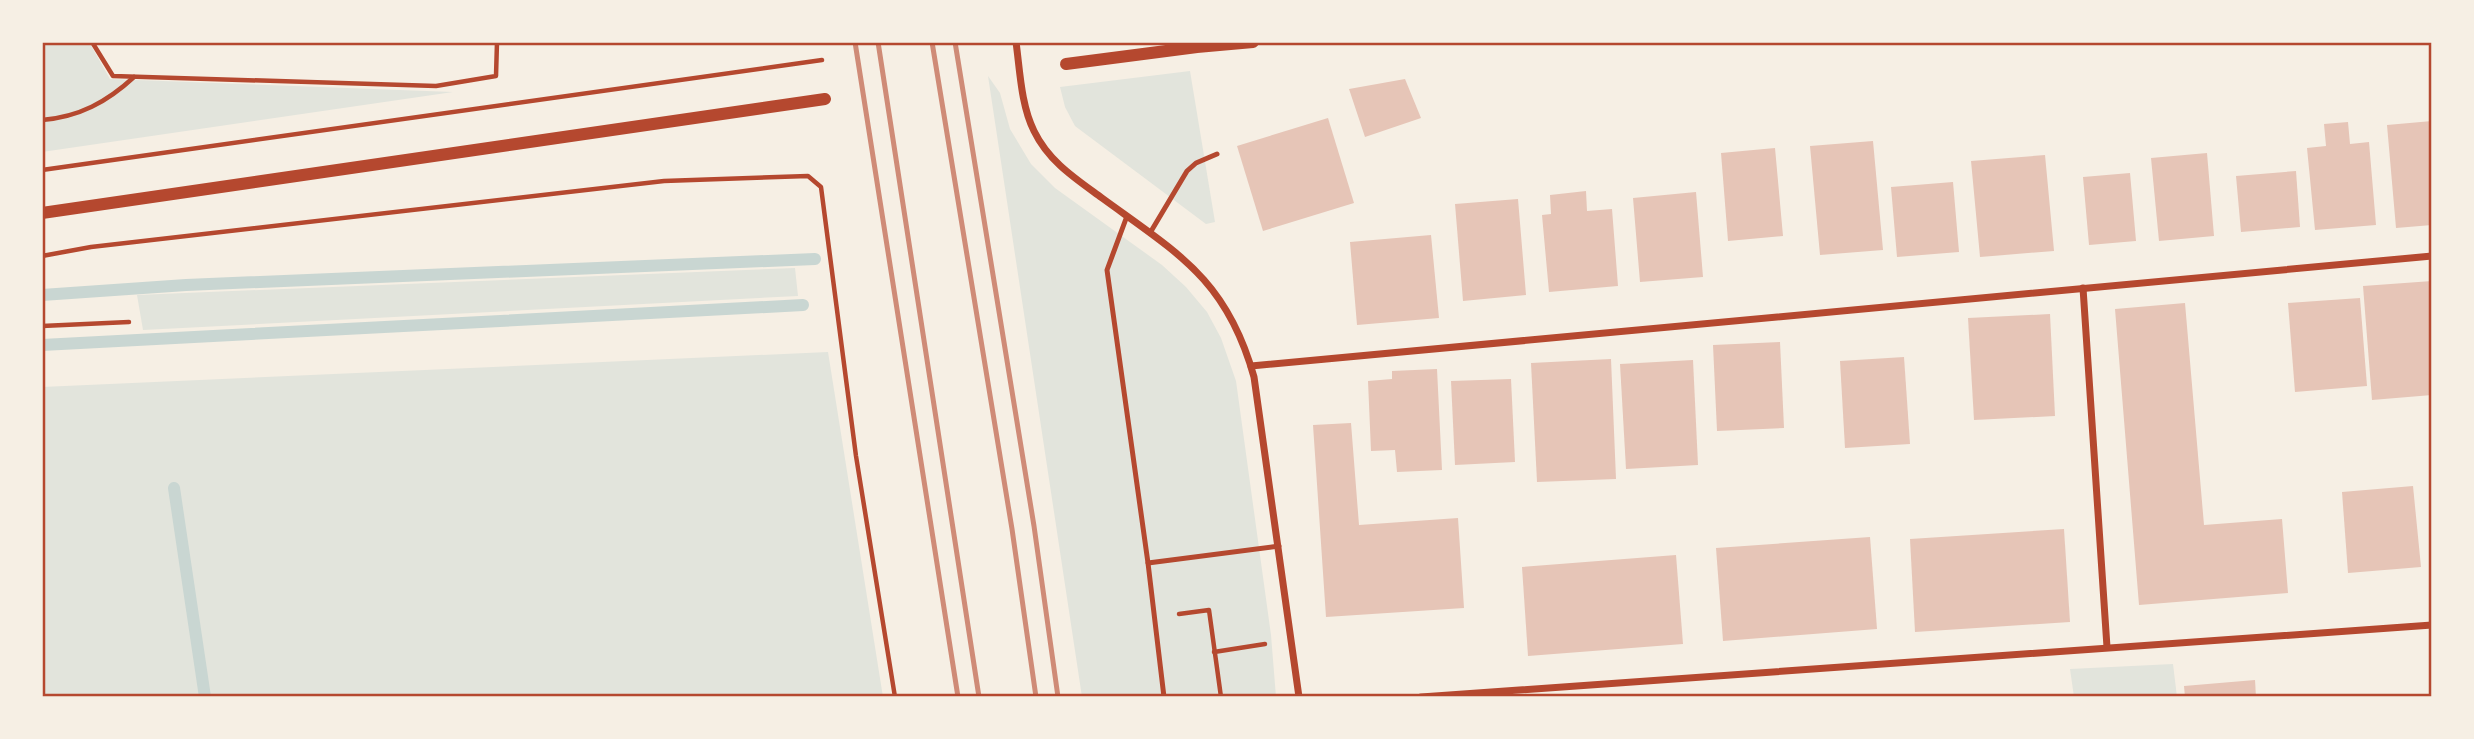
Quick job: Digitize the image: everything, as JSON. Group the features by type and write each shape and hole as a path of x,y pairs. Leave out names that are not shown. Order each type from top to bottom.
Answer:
{"street":[{"path":"1016,42 1024,97 1033,129 1046,152 1068,173 1174,250 1200,273 1223,302 1238,330 1251,366 1299,697"},
{"path":"1066,64 1253,42"},
{"path":"42,213 825,99"},
{"path":"1251,366 2432,256"},
{"path":"2083,288 2106,647"},
{"path":"1421,697 2432,625"}],"lane":[{"path":"1150,233 1187,172 1196,163 1217,155"},
{"path":"1127,216 1107,270 1164,697"},
{"path":"1148,563 1279,546"}],"path":[{"path":"92,42 113,76 436,86 496,76 497,42"},
{"path":"42,170 822,60"},
{"path":"42,120 72,116 100,104 135,76"},
{"path":"42,256 91,247 664,181 808,176 821,187 856,456 895,697"},
{"path":"42,326 129,322"},
{"path":"1155,617 1209,610 1221,697"},
{"path":"1214,652 1292,640"}],"shaded area":[{"path":"42,42 89,42 110,79 453,92 42,152"},
{"path":"1190,71 1215,222 1206,224 1075,126 1065,107 1060,87"},
{"path":"988,76 1000,93 1010,129 1031,164 1055,188 1162,265 1186,287 1207,312 1221,338 1236,381 1271,635 1276,697 1082,697"},
{"path":"795,268 798,296 143,330 137,295"},
{"path":"828,352 883,697 42,697 42,387"},
{"path":"2173,664 2177,697 2074,697 2070,669"}],"building":[{"path":"1405,79 1421,118 1365,137 1349,89"},
{"path":"1328,118 1354,203 1263,231 1237,146"},
{"path":"2432,121 2432,225 2396,228 2387,125"},
{"path":"2348,122 2350,144 2369,142 2376,225 2315,230 2307,148 2326,146 2324,124"},
{"path":"1873,141 1883,250 1820,255 1810,146"},
{"path":"1775,148 1783,236 1728,241 1721,153"},
{"path":"2207,153 2214,236 2159,241 2151,158"},
{"path":"2045,155 2054,251 1980,257 1971,161"},
{"path":"2296,171 2300,227 2241,232 2236,176"},
{"path":"2130,173 2136,241 2089,245 2083,177"},
{"path":"1953,182 1959,252 1897,257 1891,187"},
{"path":"1586,191 1587,211 1612,209 1618,286 1549,292 1542,215 1551,214 1550,195"},
{"path":"1696,192 1703,277 1640,282 1633,198"},
{"path":"1518,199 1526,295 1463,301 1455,204"},
{"path":"1431,235 1439,318 1357,325 1350,242"},
{"path":"2432,281 2432,395 2372,400 2363,286"},
{"path":"2360,298 2367,386 2295,392 2288,303"},
{"path":"2185,303 2204,525 2282,519 2288,593 2139,605 2115,309"},
{"path":"2050,314 2055,416 1974,420 1968,318"},
{"path":"1780,342 1784,428 1717,431 1713,345"},
{"path":"1904,357 1910,444 1845,448 1840,361"},
{"path":"1611,359 1616,479 1537,482 1531,363"},
{"path":"1693,360 1698,465 1626,469 1620,364"},
{"path":"1437,369 1442,470 1397,472 1395,450 1371,451 1368,381 1392,379 1392,371"},
{"path":"1511,379 1515,462 1455,465 1451,381"},
{"path":"1351,423 1359,525 1458,518 1464,608 1326,617 1313,425"},
{"path":"2413,486 2421,567 2348,573 2342,492"},
{"path":"2064,529 2070,622 1915,632 1910,539"},
{"path":"1870,537 1877,629 1723,641 1716,548"},
{"path":"1676,555 1683,644 1528,656 1522,567"},
{"path":"2255,680 2256,697 2185,697 2184,686"}],"waterway":[{"path":"42,295 186,285 815,259"},
{"path":"42,345 803,305"},
{"path":"174,488 205,697"}],"railway":[{"path":"855,42 958,697"},
{"path":"878,42 979,697"},
{"path":"932,42 1012,529 1036,697"},
{"path":"955,42 1034,526 1058,697"}]}
